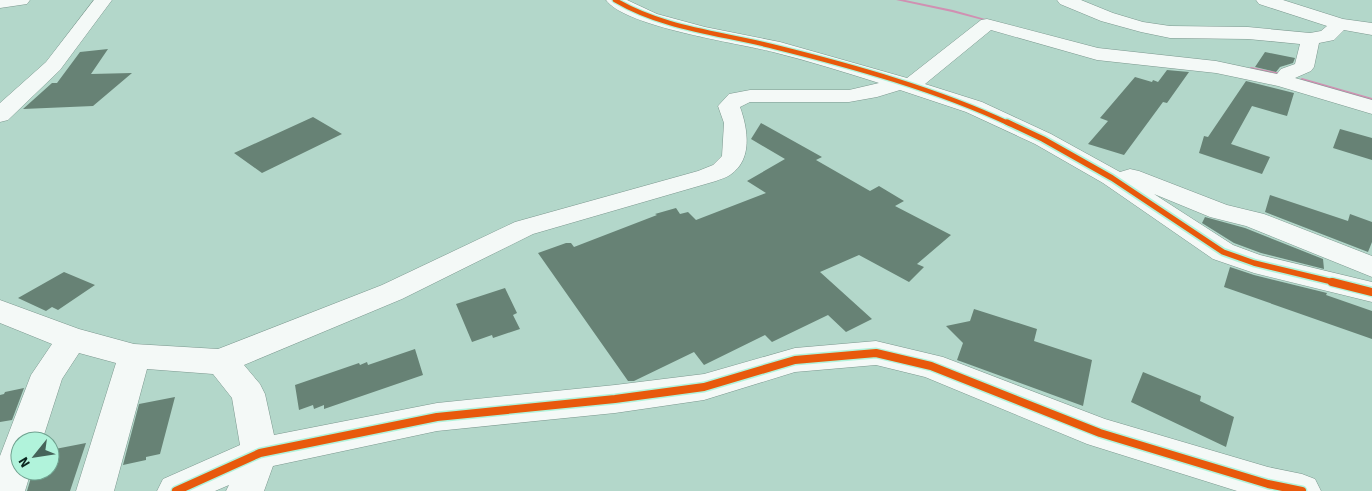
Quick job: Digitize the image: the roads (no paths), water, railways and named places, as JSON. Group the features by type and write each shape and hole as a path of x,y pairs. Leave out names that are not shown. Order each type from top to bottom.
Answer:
{"street":[{"path":"0,3 21,0"},
{"path":"0,115 53,66 103,0"},
{"path":"616,0 630,9 651,18 782,49 974,107 1043,139 1112,178 1223,252 1254,262 1372,292"},
{"path":"1066,0 1115,19 1141,27 1170,32 1248,33 1310,39 1326,36 1340,24"},
{"path":"1265,0 1340,24 1372,30"},
{"path":"1,314 72,339 134,356 222,362 240,352 392,292 524,228 707,176 722,170 734,157 735,123 729,106 737,99 765,95 849,96 905,85 987,24 1097,54 1216,67 1285,78 1372,107"},
{"path":"1285,78 1304,68 1310,39"},
{"path":"1043,139 1151,185 1219,211 1255,220 1372,267"},
{"path":"27,431 47,375 72,339"},
{"path":"176,491 260,453 437,417 704,388 796,360 876,353 932,366 1100,433 1268,484 1302,491"},
{"path":"96,491 134,356"},
{"path":"222,362 248,394 260,453 245,491"}],"waterway":[{"path":"898,0 953,11 994,22"},
{"path":"1251,69 1281,75"},
{"path":"1302,80 1372,100"}]}
